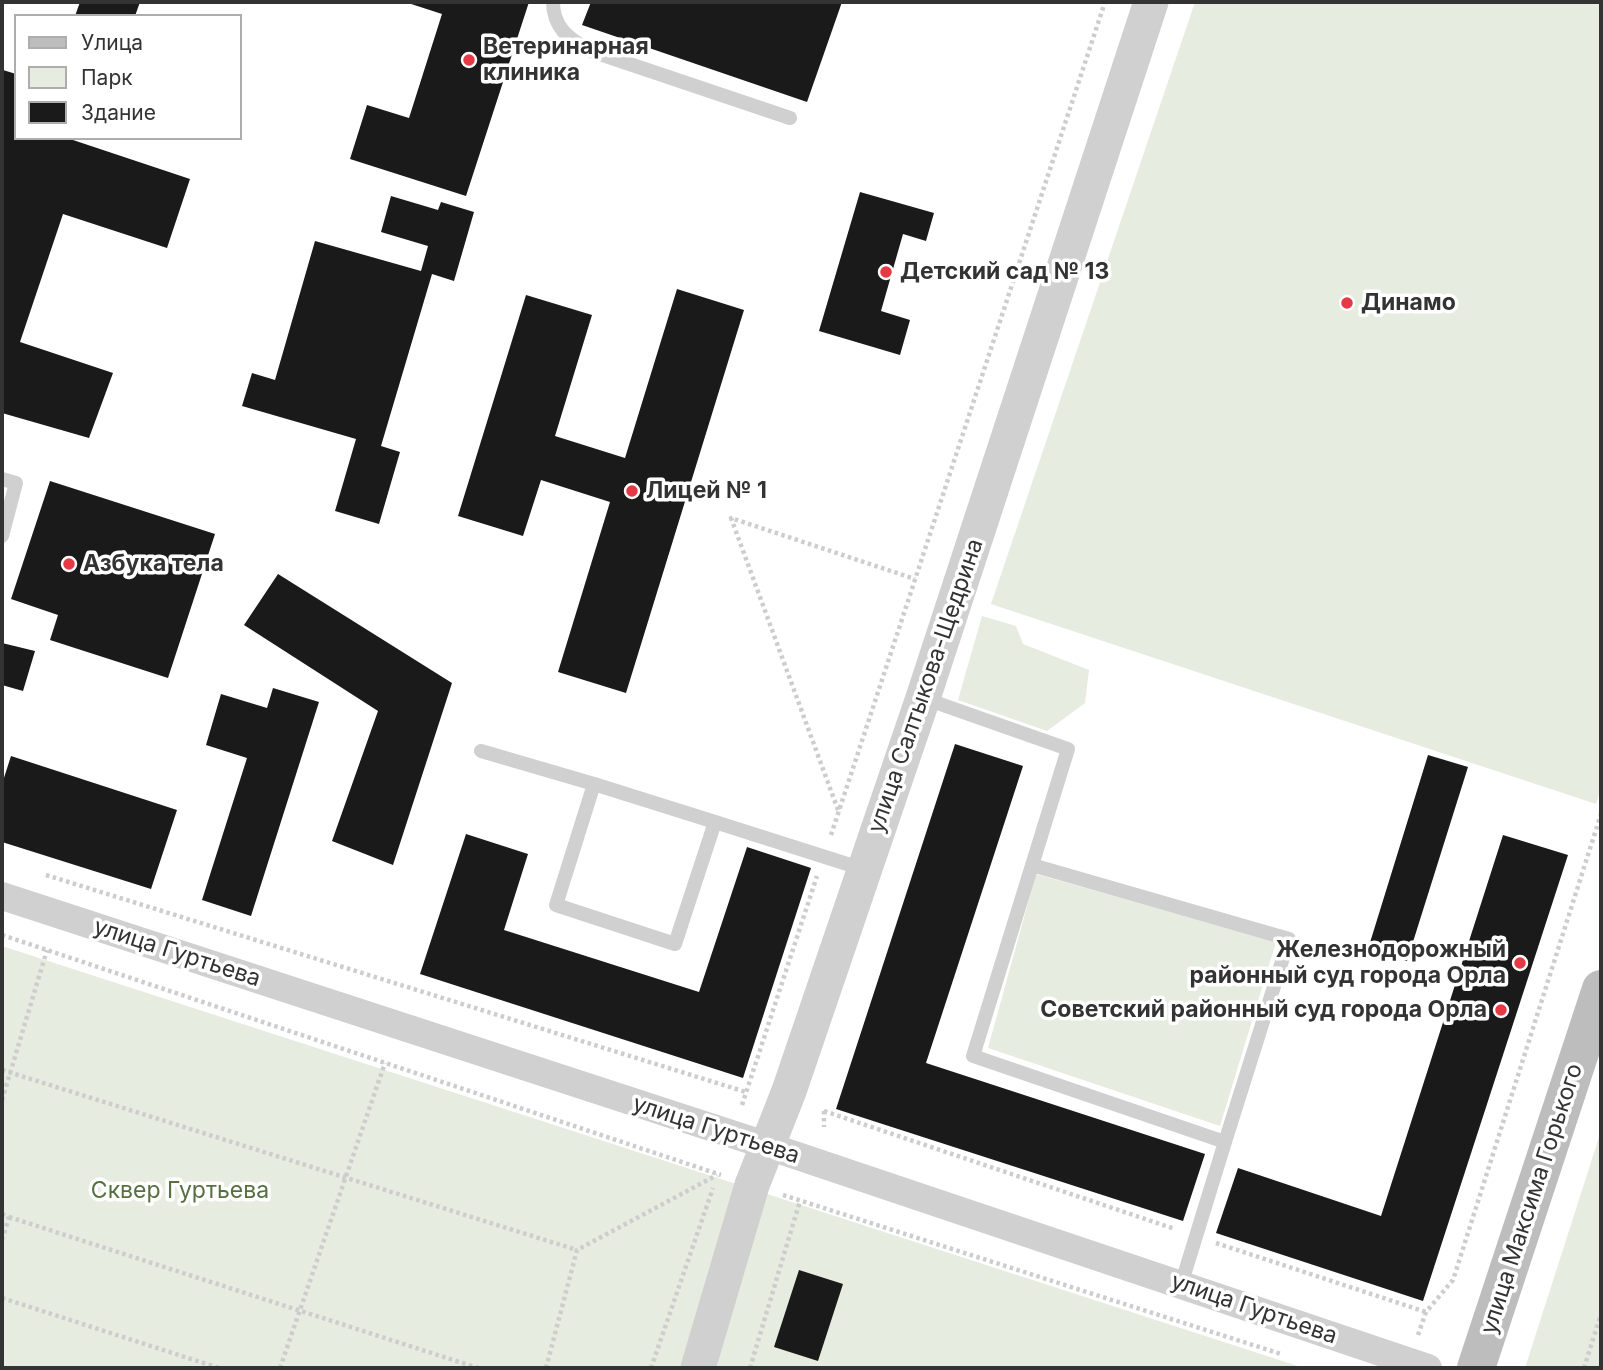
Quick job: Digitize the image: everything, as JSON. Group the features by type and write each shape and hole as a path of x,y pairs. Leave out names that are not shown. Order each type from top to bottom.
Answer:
{"main road":[{"name":"улица Максима Горького","path":"1476,1368 1601,989"}],"street":[{"name":"улица Салтыкова-Щедрина","path":"698,1368 752,1185 865,870 1151,2"},
{"name":"улица Гуртьева","path":"2,896 768,1146 1418,1365"}],"lane":[{"path":"553,2 553,10 562,32 589,50 790,118"},
{"path":"2,479 16,483 2,536"},
{"path":"923,698 1068,749 974,1056 1225,1142"},
{"path":"481,751 865,870"},
{"path":"594,784 556,905 675,944 715,822"},
{"path":"1032,865 1289,939 1181,1285"}],"path":[{"path":"742,1105 1105,2"},
{"path":"839,811 731,518 915,579"},
{"path":"1418,1365 1426,1312 1453,1280 1601,814"},
{"path":"42,874 746,1092"},
{"path":"2,934 718,1174"},
{"path":"2,1100 47,950"},
{"path":"280,1368 385,1063"},
{"path":"2,1070 577,1250 718,1174"},
{"path":"820,1105 824,1111 824,1127"},
{"path":"824,1111 1426,1312"},
{"path":"651,1368 718,1174"},
{"path":"751,1368 800,1201 1287,1356"},
{"path":"2,1214 478,1368"},
{"path":"2,1240 9,1217"},
{"path":"546,1368 577,1250"},
{"path":"2,1298 219,1368"},
{"path":"1584,1368 1601,1314"}],"green space":[{"name":"Динамо","path":"1195,2 1601,2 1601,788 1596,804 991,604"},
{"path":"982,616 1016,626 1023,644 1089,670 1085,703 1047,731 958,700"},
{"path":"1036,874 1276,942 1220,1126 988,1048"},
{"name":"Сквер Гуртьева","path":"2,946 1304,1368 2,1368"},
{"path":"1601,1131 1601,1368 1525,1368"}],"building":[{"path":"80,2 140,2 136,14 76,14"},
{"name":"Ветеринарная клиника","path":"405,2 529,2 466,196 350,159 367,105 409,118 442,14"},
{"path":"591,2 842,2 807,102 582,25"},
{"path":"3,70 14,73 14,140 73,140 190,179 167,248 63,214 20,342 113,373 89,438 2,413"},
{"path":"860,192 934,213 926,241 903,234 881,311 910,320 900,355 819,331"},
{"path":"391,196 438,210 441,202 474,212 454,281 432,274 381,446 400,452 379,524 335,511 356,439 242,406 252,373 275,380 315,241 421,271 428,246 381,232"},
{"name":"Лицей № 1","path":"677,289 744,310 626,693 558,672 610,502 541,480 523,536 458,516 526,295 592,315 555,436 625,458"},
{"path":"50,481 215,534 168,678 50,640 58,615 11,599"},
{"path":"278,574 452,683 393,865 332,841 378,711 244,625"},
{"path":"2,643 35,651 23,691 2,685"},
{"path":"273,688 319,702 251,916 202,900 247,758 206,745 221,694 267,708"},
{"path":"955,744 1023,766 926,1063 1205,1154 1183,1221 836,1109"},
{"path":"1428,755 1468,767 1407,961 1368,949"},
{"path":"11,756 177,810 151,889 2,842 2,784"},
{"path":"466,834 528,854 504,930 699,992 747,847 811,868 743,1078 420,974"},
{"path":"1503,835 1568,855 1423,1301 1216,1233 1238,1168 1381,1216"},
{"path":"799,1270 843,1284 818,1361 774,1347"}],"place":[{"name":"Ветеринарная клиника","path":"469,60"},
{"name":"Детский сад № 13","path":"886,272"},
{"name":"Динамо","path":"1347,303"},
{"name":"Лицей № 1","path":"632,491"},
{"name":"Азбука тела","path":"69,564"},
{"name":"Железнодорожный районный суд города Орла","path":"1520,963"},
{"name":"Советский районный суд города Орла","path":"1501,1010"}]}
